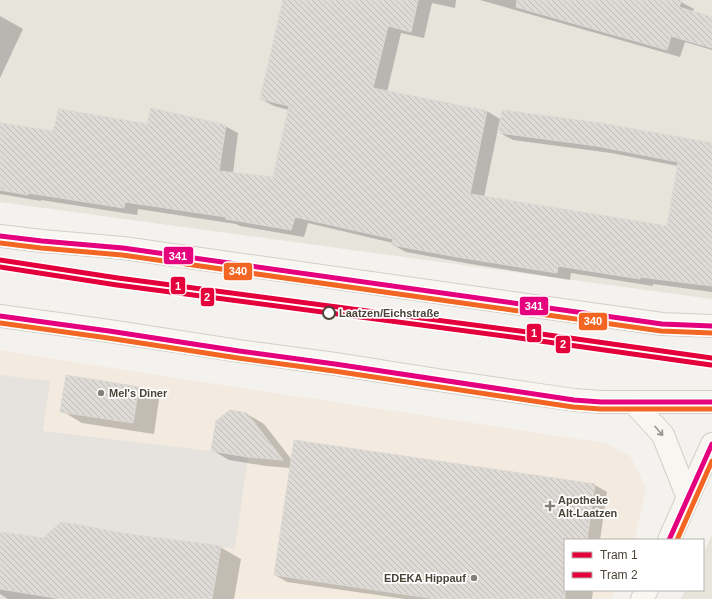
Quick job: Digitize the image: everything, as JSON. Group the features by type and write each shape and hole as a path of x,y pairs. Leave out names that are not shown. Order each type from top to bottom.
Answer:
{"main road":[{"path":"0,236 123,248 662,324 712,326"},
{"path":"0,316 574,400 601,402 712,402"},
{"path":"633,402 663,435 688,498"},
{"path":"669,539 712,444"}],"shaded area":[{"path":"0,0 712,0 712,299 0,202"},
{"path":"0,350 605,443 630,456 646,487 635,539 564,539 564,591 616,591 612,599 0,599"},
{"path":"0,375 50,381 43,431 211,451 248,457 235,549 71,524 51,539 0,532"},
{"path":"712,535 712,599 681,599 685,591 704,591 704,552"},
{"path":"0,589 55,598 0,599"}],"building":[{"path":"283,0 418,0 411,32 388,26 373,88 487,111 470,194 667,226 678,162 597,146 499,133 502,110 600,123 712,143 712,286 640,277 640,279 558,266 557,273 457,257 392,245 393,239 295,217 291,230 226,219 226,217 125,202 124,208 0,190 0,123 53,131 59,109 147,124 151,108 226,125 219,171 273,177 289,106 260,99"},
{"path":"517,0 682,0 679,7 712,17 712,48 671,36 667,50 516,7"},
{"path":"66,375 139,387 133,423 60,412"},
{"path":"230,410 247,413 283,460 248,457 211,451 216,421"},
{"path":"294,440 595,484 587,539 564,539 565,599 436,599 274,575"},
{"path":"61,522 130,534 221,546 212,599 61,599 0,589 0,532 43,538"}],"tram line":[{"name":"1","path":"0,260 118,278 712,358"},
{"name":"2","path":"0,267 117,285 711,365"}],"transit line":[{"name":"341","path":"0,236 123,248 662,324 712,326"},
{"name":"340","path":"0,243 122,255 661,331 712,333"},
{"name":"341","path":"0,316 574,400 601,402 712,402"},
{"name":"340","path":"0,323 573,407 601,409 712,409"},
{"name":"341","path":"669,539 712,444"},
{"name":"340","path":"677,539 712,461"}],"place":[{"name":"Laatzen/Eichstraße","path":"329,313"},
{"name":"Mel's Diner","path":"101,393"},
{"name":"Apotheke Alt-Laatzen","path":"550,506"},
{"name":"EDEKA Hippauf","path":"474,578"}]}
